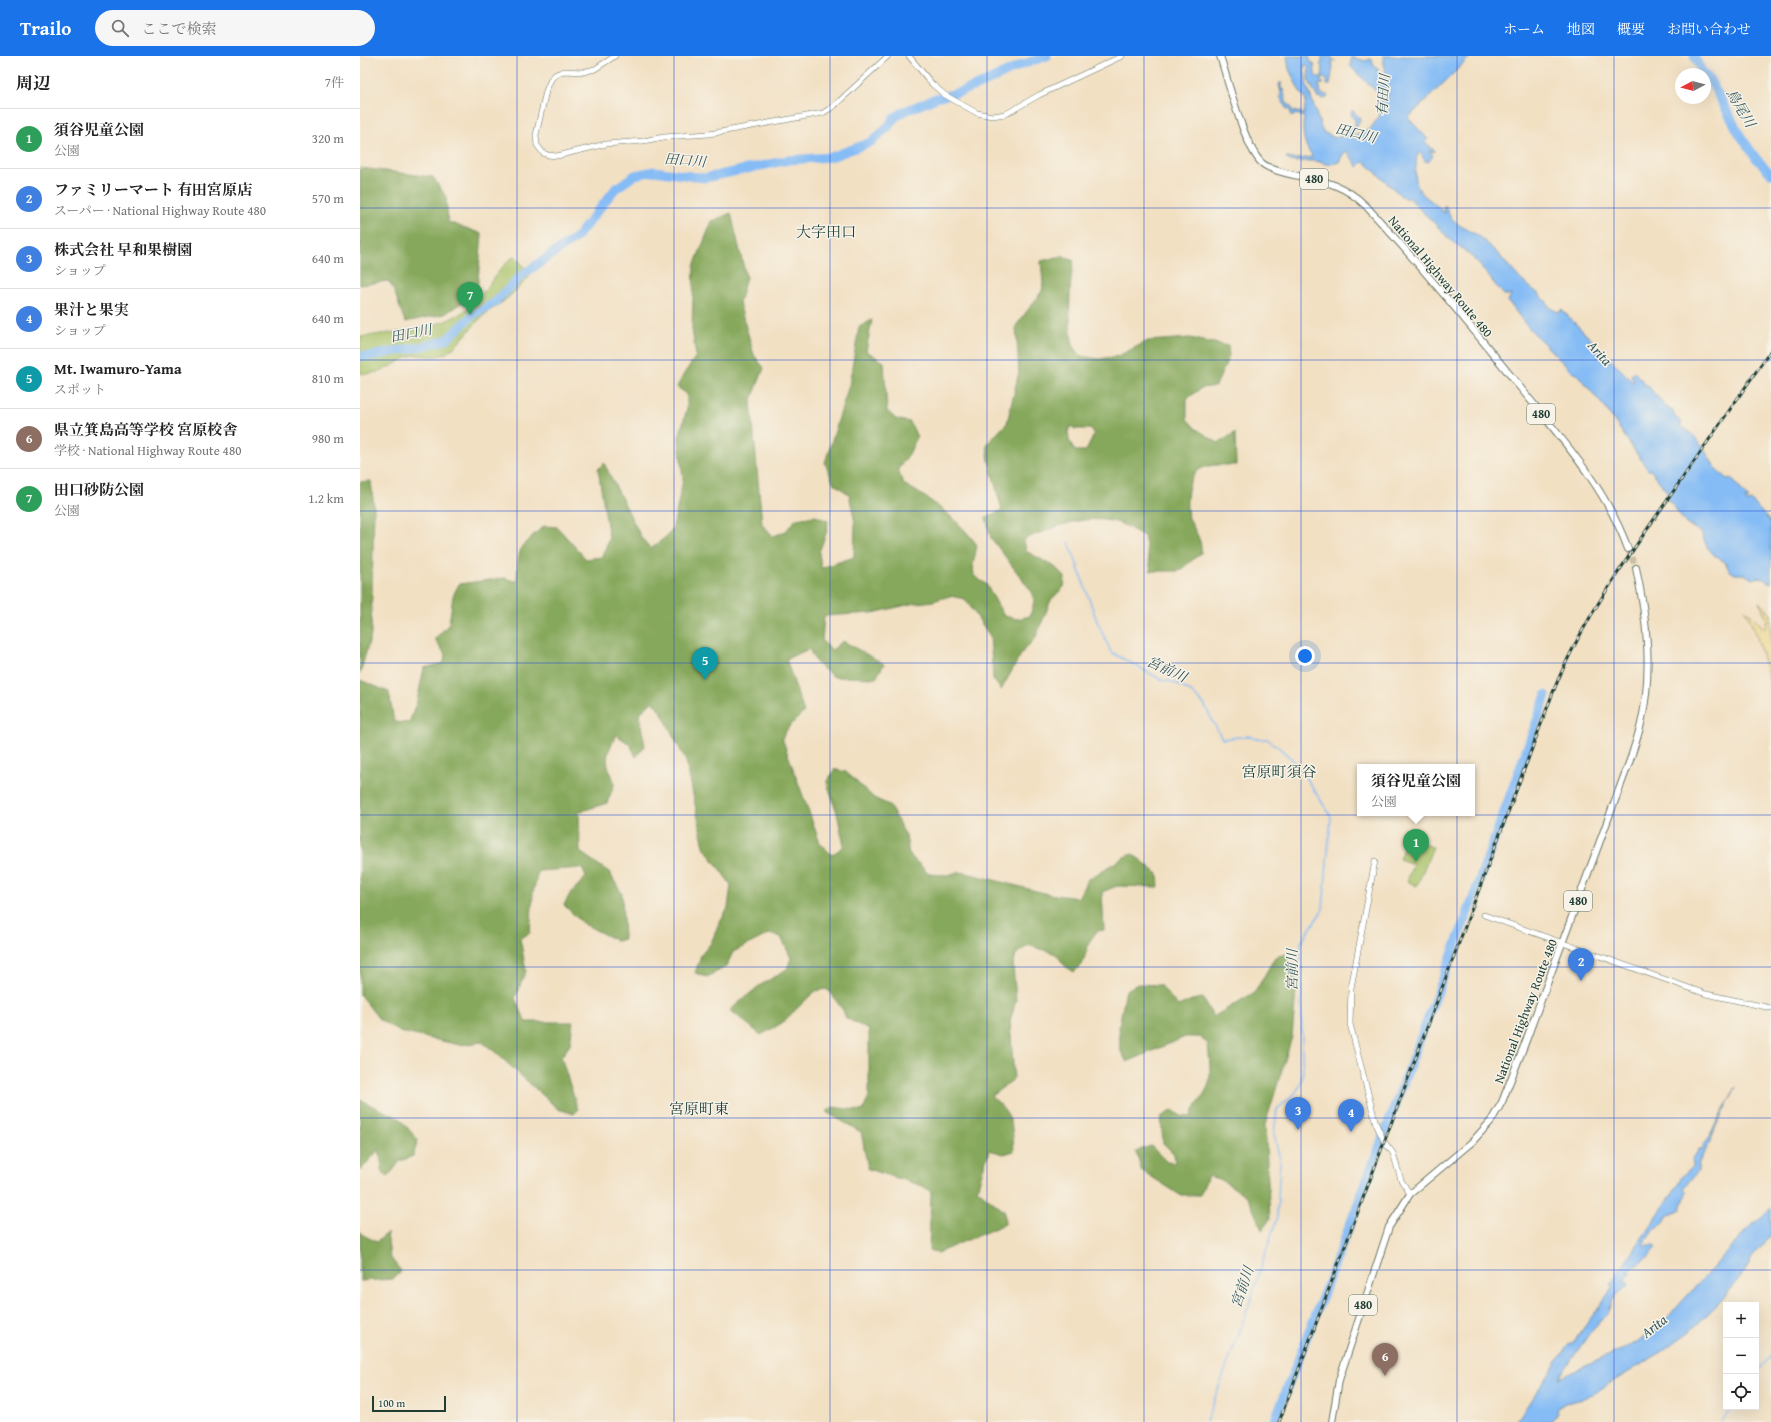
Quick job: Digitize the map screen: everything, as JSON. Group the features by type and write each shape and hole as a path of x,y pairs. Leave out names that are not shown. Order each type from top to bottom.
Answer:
{"highway":[{"name":"National Highway Route 480","path":"1220,56 1245,133 1254,154 1263,164 1276,170 1327,182 1346,189 1366,206 1475,332 1571,451 1613,515 1628,550"},
{"name":"National Highway Route 480","path":"1332,1422 1339,1380 1383,1241 1396,1214 1410,1194 1472,1142 1491,1121 1502,1102 1514,1074 1630,760 1641,723 1647,674 1648,645 1644,607 1636,568"}],"street":[{"path":"615,56 596,69 583,72 564,71 556,74 551,79 536,135 537,145 543,153 556,156 606,144 637,142 664,137 709,134 823,113 834,106 888,56"},
{"path":"908,56 938,90 949,98 977,113 988,116 1000,116 1039,95 1122,56"},
{"path":"1376,861 1351,988 1350,1024 1376,1124 1385,1143 1392,1153 1401,1180 1410,1194"},
{"path":"1484,915 1680,986 1714,996 1771,1008"}],"green space":[{"path":"360,168 433,177 446,197 448,222 482,234 477,292 445,314 405,322 393,288 388,281 360,285"},
{"path":"731,213 746,277 739,303 754,355 764,368 751,402 762,524 773,536 785,532 796,519 816,516 828,521 827,531 819,552 821,568 854,557 855,523 849,494 834,484 825,463 849,385 859,327 872,320 866,351 884,362 887,411 896,419 910,422 917,437 909,454 898,469 903,484 913,489 943,510 962,527 977,545 973,565 974,576 986,584 1004,616 1017,619 1030,616 1034,602 1032,592 991,538 986,518 1002,510 989,461 987,444 1007,423 1019,372 1016,326 1042,291 1043,283 1041,261 1062,256 1074,261 1070,291 1070,327 1073,345 1080,356 1099,359 1118,356 1148,341 1190,338 1228,346 1229,356 1216,386 1201,388 1187,399 1187,419 1195,428 1218,443 1235,433 1236,465 1205,467 1194,474 1188,490 1187,512 1199,538 1201,553 1179,571 1151,571 1144,536 1115,522 1099,520 1077,521 1024,539 1026,551 1055,567 1065,577 1064,587 1051,600 1035,639 1023,651 1001,690 993,679 990,636 965,599 950,596 933,601 911,604 873,613 824,616 822,641 832,650 843,641 884,664 876,678 834,677 817,664 809,649 786,659 804,712 788,728 782,738 820,843 832,855 844,846 837,813 827,782 835,769 846,772 874,798 889,805 906,836 909,854 929,874 948,875 958,872 967,873 1048,894 1078,898 1087,880 1124,857 1133,854 1158,874 1159,887 1117,886 1102,892 1104,930 1097,931 1089,942 1083,963 1074,972 1065,966 1056,954 1029,945 1016,954 1013,966 1016,1000 1010,1021 1014,1079 991,1096 1004,1109 1010,1120 1013,1133 1014,1151 1004,1154 989,1150 977,1189 1004,1211 1005,1224 937,1253 929,1250 931,1192 923,1186 868,1169 861,1132 826,1112 833,1107 863,1111 869,1096 869,1030 846,1018 843,1010 827,989 815,991 782,1023 761,1035 730,1010 759,986 787,969 791,958 781,937 769,934 733,952 726,967 707,977 695,973 701,955 711,943 728,908 731,885 704,847 686,761 662,713 653,701 639,714 645,746 636,757 630,744 616,735 612,743 607,759 609,769 615,783 607,803 579,812 580,852 609,872 622,894 624,939 617,941 582,923 564,905 570,894 586,877 582,868 538,871 533,893 530,933 520,938 526,971 515,998 526,1022 573,1022 570,1045 561,1057 578,1110 574,1114 558,1109 482,1042 460,1045 400,1032 379,1019 360,995 360,680 389,692 394,722 409,723 417,701 424,668 444,663 445,654 435,639 449,624 453,596 459,584 505,578 517,582 518,562 521,549 529,539 544,526 557,527 586,559 602,557 609,538 598,469 604,463 641,537 651,549 669,534 673,527 683,480 679,438 687,408 687,394 677,387 696,356 692,329 694,266 712,221","holes":["1071,426 1075,429 1091,429 1094,435 1086,451 1075,451 1069,440 1068,431"]},
{"path":"515,256 531,275 501,303 484,315 448,352 438,356 412,356 379,372 366,374 360,373 360,337 421,328 450,319 463,312 475,302 503,266"},
{"path":"371,481 374,508 371,635 360,674 360,482"},
{"path":"1410,838 1433,847 1417,886 1407,881 1413,864 1399,859 1406,840"},
{"path":"1286,954 1297,980 1292,1037 1265,1125 1270,1219 1262,1230 1248,1197 1220,1179 1208,1176 1200,1195 1180,1195 1141,1170 1136,1151 1151,1146 1167,1162 1175,1163 1174,1154 1163,1143 1161,1117 1173,1110 1181,1116 1191,1117 1194,1109 1208,1086 1210,1065 1208,1044 1200,1037 1185,1037 1127,1062 1120,1050 1119,1026 1126,990 1138,984 1160,985 1178,1006 1192,1000 1203,998 1213,1017 1255,992 1275,957"},
{"path":"360,1100 399,1118 418,1140 413,1156 400,1161 388,1177 383,1174 379,1149 360,1171"},
{"path":"360,1231 363,1235 377,1242 387,1233 390,1257 401,1271 393,1279 360,1281"}],"sand":[{"path":"1760,602 1771,614 1771,686 1756,634 1745,609 1765,629 1767,620"}],"water":[{"path":"1287,56 1309,56 1311,63 1314,63 1315,75 1317,77 1322,77 1323,67 1320,65 1322,62 1322,56 1332,56 1332,59 1336,61 1333,60 1332,63 1333,66 1330,85 1327,85 1327,80 1324,78 1321,79 1321,82 1324,83 1322,85 1319,84 1318,87 1320,87 1321,94 1327,95 1328,97 1325,99 1317,97 1308,79 1309,67 1304,65 1306,82 1321,128 1323,132 1336,138 1342,136 1350,130 1351,126 1356,125 1351,115 1352,110 1359,117 1360,121 1353,132 1354,137 1371,128 1380,115 1381,103 1379,94 1351,67 1351,57 1366,61 1370,59 1374,66 1378,69 1378,72 1386,78 1383,56 1471,56 1408,118 1428,139 1425,142 1434,150 1434,152 1429,150 1433,156 1428,162 1425,161 1420,152 1417,157 1415,176 1419,189 1444,213 1443,208 1445,205 1451,218 1459,225 1479,236 1497,253 1522,281 1546,301 1550,308 1560,313 1561,309 1633,382 1634,381 1631,375 1634,372 1666,407 1673,411 1674,416 1682,423 1680,427 1692,434 1702,446 1719,472 1727,479 1731,478 1749,499 1745,499 1747,502 1752,501 1771,523 1771,583 1760,578 1753,579 1744,574 1735,574 1729,570 1725,562 1715,556 1707,547 1701,532 1686,524 1669,500 1667,492 1651,470 1648,470 1606,409 1578,375 1572,372 1526,325 1508,301 1511,295 1504,295 1473,258 1448,238 1409,197 1406,199 1400,195 1364,161 1358,167 1347,151 1343,154 1339,162 1330,164 1314,161 1295,162 1288,160 1286,157 1299,159 1312,157 1312,155 1305,142 1303,127 1304,117 1296,114 1291,116 1290,109 1287,109 1280,97 1281,93 1279,84 1281,82 1281,90 1283,89 1287,104 1290,105 1294,113 1296,111 1298,113 1300,111 1301,114 1304,114 1306,99 1299,90 1289,69"},
{"path":"1736,1087 1711,1136 1709,1145 1699,1162 1698,1171 1685,1186 1684,1190 1687,1191 1681,1209 1667,1216 1664,1223 1651,1232 1643,1245 1654,1245 1656,1247 1648,1257 1626,1273 1632,1272 1624,1281 1628,1282 1629,1284 1612,1301 1607,1314 1591,1331 1559,1378 1632,1345 1658,1328 1748,1229 1771,1208 1771,1235 1754,1254 1745,1271 1720,1302 1689,1332 1655,1356 1584,1399 1565,1403 1556,1409 1557,1414 1550,1422 1516,1422 1569,1344 1573,1343 1613,1287 1610,1285 1672,1194 1682,1176 1693,1166 1692,1160 1699,1149 1702,1149"}],"waterway":[{"name":"田口川","path":"360,356 371,356 419,347 446,340 473,315 495,302 522,275 577,237 615,189 635,175 654,171 705,178 788,160 831,157 871,142 888,127 894,118 903,112 936,98 960,92 988,81 1021,65 1047,56"},
{"name":"鳥尾川","path":"1694,56 1702,71 1710,80 1740,135 1756,158 1771,174"},
{"name":"宮前川","path":"1069,542 1097,621 1111,652 1162,680 1173,682 1191,692 1204,704 1222,739 1248,736 1256,739 1267,739 1276,745 1296,763 1331,816 1323,909 1301,943 1303,1069 1301,1083 1294,1094 1277,1109 1274,1134 1280,1160 1277,1218 1246,1314 1206,1422"},
{"path":"1274,1422 1468,912 1546,695"},
{"path":"1759,1370 1771,1354"},
{"path":"1721,1422 1730,1410"}],"tunnel":[{"path":"1628,549 1636,568"}],"railway":[{"path":"1279,1422 1552,695 1573,647 1613,580 1771,350"}],"place":[{"name":"田口砂防公園","path":"470,315"},
{"name":"Mt. Iwamuro-Yama","path":"705,680"},
{"name":"須谷児童公園","path":"1416,862"},
{"name":"ファミリーマート 有田宮原店","path":"1581,981"},
{"name":"株式会社 早和果樹園","path":"1298,1130"},
{"name":"果汁と果実","path":"1351,1132"},
{"name":"県立箕島高等学校 宮原校舎","path":"1385,1376"}],"district":[{"name":"大字田口","path":"826,232"},
{"name":"宮原町須谷","path":"1279,772"},
{"name":"宮原町東","path":"699,1109"}],"water label":[{"name":"有田川","path":"1383,95"},
{"name":"Arita","path":"1600,353"},
{"name":"Arita","path":"1654,1326"}]}
